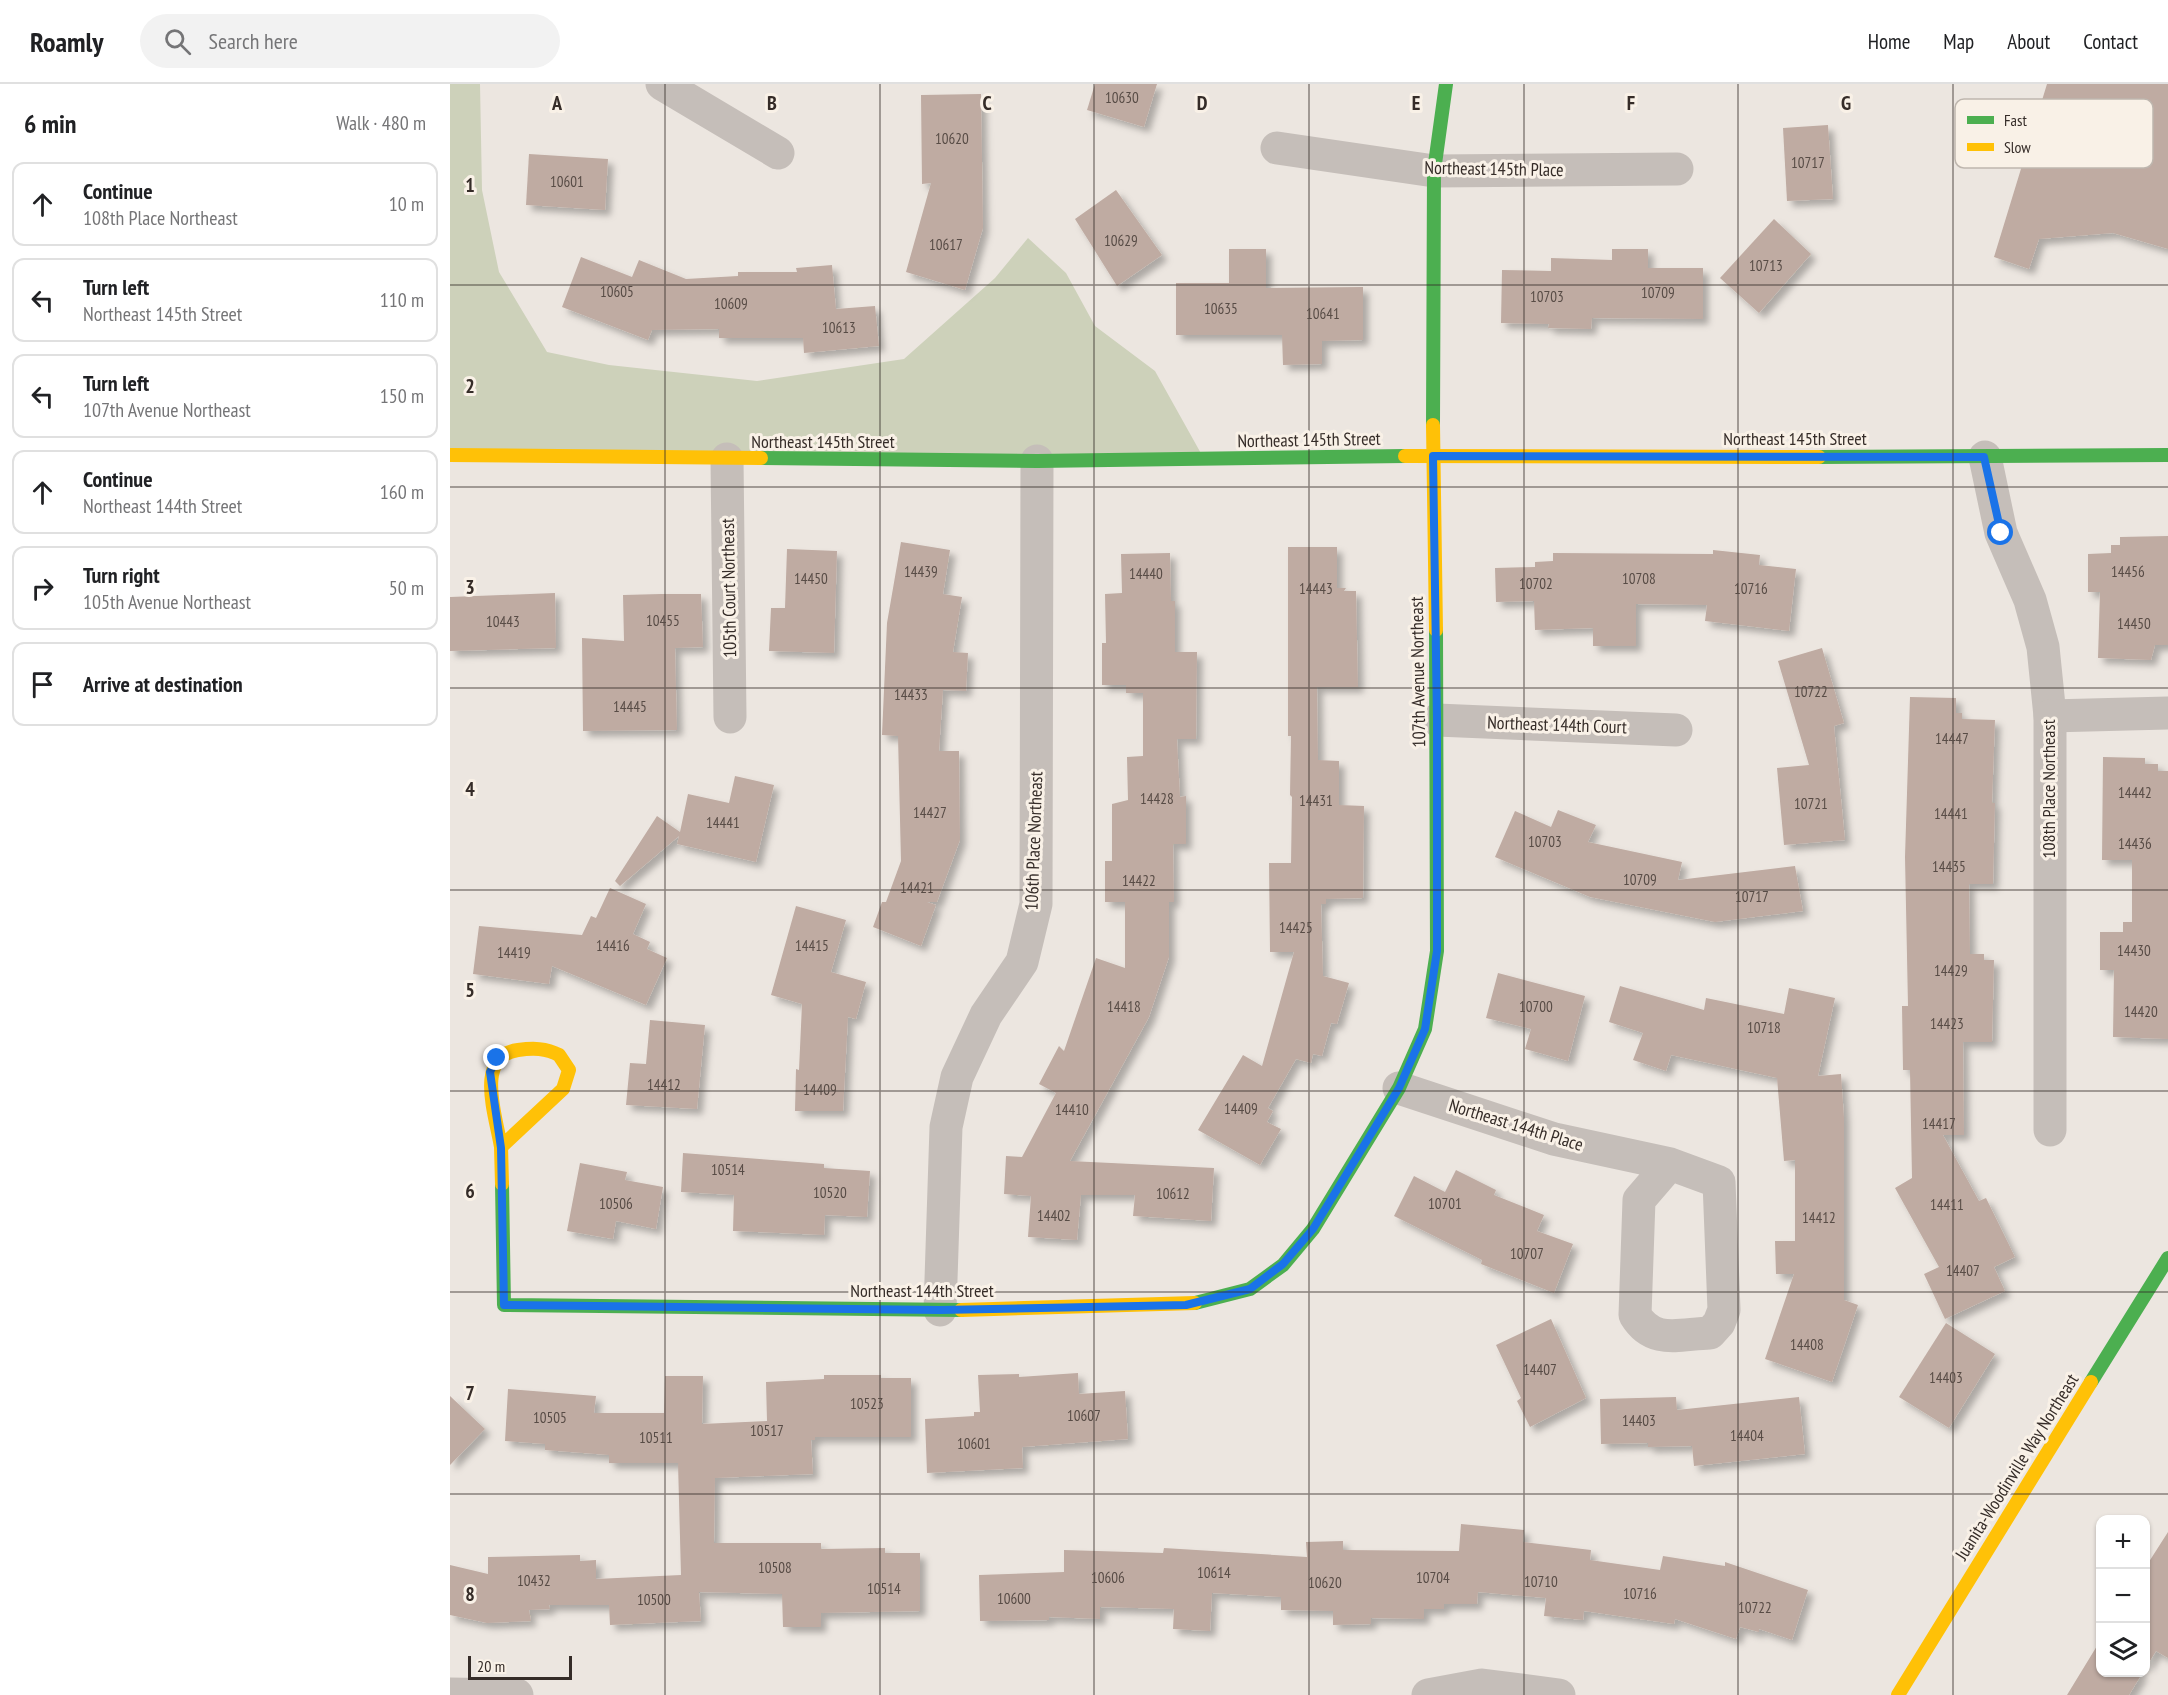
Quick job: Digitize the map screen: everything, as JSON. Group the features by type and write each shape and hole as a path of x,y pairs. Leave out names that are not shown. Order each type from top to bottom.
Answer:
{"street":[{"path":"662,84 778,153"},
{"name":"107th Avenue Northeast","path":"1313,1229 1399,1088 1425,1029 1437,951 1437,720 1433,456 1434,171 1446,84"},
{"name":"Northeast 145th Place","path":"1277,148 1434,171 1677,169"},
{"name":"Northeast 145th Street","path":"450,454 1037,461 1433,456 2168,455"},
{"name":"108th Place Northeast","path":"1984,457 2001,533 2030,600 2043,647 2050,716 2050,1130"},
{"name":"105th Court Northeast","path":"728,459 730,717"},
{"name":"106th Place Northeast","path":"940,1310 946,1127 957,1077 986,1016 1022,962 1036,904 1037,461"},
{"path":"2050,716 2168,713"},
{"name":"Northeast 144th Court","path":"1437,720 1676,730"},
{"path":"555,1051 562,1056 569,1070 563,1089 501,1148 490,1072 492,1065 506,1052 555,1051"},
{"name":"Northeast 144th Place","path":"1399,1088 1554,1139 1670,1164 1719,1182 1724,1310 1719,1323 1710,1333 1656,1335 1643,1329 1635,1315 1639,1200 1670,1164"},
{"name":"Northeast 144th Street","path":"501,1148 504,1305 940,1310 1186,1305 1250,1289 1283,1264 1313,1229"},
{"name":"Juanita-Woodinville Way Northeast","path":"1898,1695 2168,1258"},
{"path":"1428,1695 1482,1685 1559,1695"},
{"path":"450,1694 517,1695"}],"green space":[{"path":"450,84 480,84 482,190 499,272 547,352 609,365 757,381 904,359 995,278 1028,238 1066,273 1095,326 1155,371 1203,457 450,455"}],"building":[{"path":"1095,84 1157,84 1144,127 1087,110"},
{"path":"2047,84 2168,84 2168,249 2113,233 2039,239 2029,269 1994,257 2021,168 2153,168 2153,99 2042,99"},
{"path":"981,94 983,228 965,290 906,272 931,183 922,184 921,95"},
{"path":"1828,125 1833,199 1787,201 1783,128"},
{"path":"529,154 608,159 605,210 526,205"},
{"path":"1116,190 1162,255 1117,286 1075,219"},
{"path":"1774,219 1811,254 1759,313 1720,278"},
{"path":"1229,249 1266,249 1266,288 1363,287 1363,340 1322,341 1322,364 1283,365 1282,335 1176,335 1176,283 1229,283"},
{"path":"1612,249 1648,249 1648,268 1703,268 1703,319 1592,318 1591,329 1548,328 1549,324 1501,323 1502,270 1551,271 1551,258 1612,260"},
{"path":"581,257 632,277 639,260 686,279 738,276 738,272 797,272 796,268 832,265 836,309 875,306 879,346 804,353 803,338 719,338 719,329 652,330 648,340 562,307"},
{"path":"2168,536 2168,645 2155,645 2151,660 2098,658 2100,592 2088,592 2088,554 2111,553 2111,545 2120,545 2120,537"},
{"path":"901,542 950,550 943,594 962,597 953,652 968,653 966,691 943,690 939,751 959,751 960,840 937,902 927,902 936,905 921,946 873,927 882,902 886,902 901,861 898,736 882,735 887,623"},
{"path":"1288,547 1337,547 1337,588 1346,588 1344,591 1356,591 1358,687 1317,687 1318,760 1339,761 1339,805 1364,806 1363,898 1326,899 1326,904 1321,904 1323,976 1349,983 1337,1024 1331,1023 1322,1056 1313,1054 1311,1063 1296,1059 1268,1108 1273,1111 1267,1122 1281,1129 1260,1165 1198,1130 1243,1055 1262,1066 1294,952 1270,952 1269,863 1291,863"},
{"path":"787,549 837,551 834,653 769,651 771,608 785,608"},
{"path":"1713,550 1760,555 1759,565 1796,569 1789,631 1705,621 1707,605 1636,604 1636,646 1593,646 1593,628 1535,630 1534,601 1496,602 1495,568 1535,567 1535,562 1553,561 1553,553 1713,554"},
{"path":"1170,553 1171,601 1175,601 1175,652 1197,652 1196,739 1177,739 1180,797 1186,796 1186,844 1173,844 1174,902 1169,902 1169,957 1149,1017 1070,1161 1214,1168 1211,1221 1133,1216 1135,1195 1081,1195 1077,1240 1028,1237 1031,1196 1004,1194 1006,1156 1022,1157 1056,1093 1039,1084 1059,1046 1064,1051 1096,958 1125,968 1125,902 1105,902 1105,861 1112,861 1112,804 1128,800 1127,757 1143,756 1143,693 1126,693 1126,685 1102,685 1102,643 1106,643 1105,594 1122,593 1121,554"},
{"path":"555,593 556,648 450,651 450,597"},
{"path":"701,594 703,647 675,648 677,730 583,731 582,638 624,641 623,595"},
{"path":"1822,648 1844,723 1834,726 1845,840 1784,845 1777,768 1809,765 1778,661"},
{"path":"1910,697 1956,698 1956,713 1962,713 1962,719 1995,720 1992,803 1995,803 1993,884 1969,884 1970,954 1984,954 1984,960 1994,960 1992,1042 1963,1042 1964,1135 1943,1135 1979,1201 1986,1198 2015,1257 1994,1267 2005,1291 1945,1319 1924,1274 1939,1267 1895,1188 1912,1178 1910,1070 1903,1070 1902,1006 1908,1006 1905,857"},
{"path":"2103,757 2145,758 2145,764 2158,764 2158,771 2168,771 2168,1039 2113,1037 2114,970 2100,970 2100,932 2123,932 2123,922 2132,922 2132,860 2102,860"},
{"path":"735,776 774,785 756,862 677,844 679,836 620,886 615,881 657,816 680,832 688,794 729,803"},
{"path":"1558,810 1596,825 1588,842 1682,862 1678,880 1795,866 1803,911 1715,922 1590,897 1495,857 1515,811 1551,827"},
{"path":"610,888 646,904 633,934 650,942 647,949 667,958 646,1005 552,966 549,984 473,974 479,926 582,935 591,916 596,918"},
{"path":"796,906 846,920 831,972 866,982 856,1019 848,1017 843,1111 795,1111 802,1004 771,995"},
{"path":"1498,973 1585,996 1568,1061 1525,1049 1531,1029 1486,1018"},
{"path":"1620,986 1704,1010 1706,998 1784,1014 1789,988 1835,998 1818,1076 1841,1074 1844,1118 1844,1300 1858,1305 1832,1382 1765,1359 1794,1274 1776,1274 1775,1241 1795,1241 1795,1160 1784,1161 1777,1078 1671,1055 1666,1071 1633,1060 1643,1033 1609,1022"},
{"path":"650,1020 705,1025 697,1109 626,1105 630,1063 646,1064"},
{"path":"683,1153 824,1164 824,1168 870,1171 867,1217 825,1215 824,1235 733,1231 734,1195 681,1192"},
{"path":"580,1163 627,1172 625,1180 663,1187 656,1229 616,1221 613,1239 567,1231"},
{"path":"1456,1170 1496,1190 1494,1195 1544,1215 1537,1231 1573,1244 1554,1293 1481,1264 1482,1260 1394,1216 1414,1176 1445,1192"},
{"path":"1551,1319 1586,1398 1530,1427 1517,1401 1521,1398 1496,1345"},
{"path":"1946,1323 1995,1354 1949,1428 1899,1397"},
{"path":"1078,1373 1079,1394 1125,1391 1128,1439 1022,1447 1023,1468 927,1473 925,1419 974,1416 974,1412 980,1412 978,1375 1019,1374 1019,1377"},
{"path":"824,1375 881,1375 881,1378 911,1378 911,1437 815,1437 815,1440 811,1440 813,1474 715,1478 714,1543 821,1543 821,1549 885,1548 885,1553 920,1553 920,1611 821,1613 821,1627 783,1627 782,1594 699,1592 701,1621 610,1625 609,1605 549,1605 550,1609 529,1610 531,1621 487,1623 450,1615 450,1565 488,1574 488,1557 580,1555 580,1561 596,1560 596,1579 681,1575 678,1463 609,1463 609,1455 545,1450 545,1444 505,1441 508,1389 596,1396 594,1413 664,1413 665,1376 703,1376 702,1424 767,1421 766,1382 824,1379"},
{"path":"450,1396 485,1429 450,1465"},
{"path":"1676,1397 1677,1410 1799,1397 1805,1454 1694,1466 1692,1446 1648,1447 1648,1443 1601,1444 1600,1399"},
{"path":"1461,1524 1524,1530 1523,1542 1591,1550 1590,1560 1660,1570 1663,1556 1725,1566 1725,1562 1808,1590 1792,1640 1759,1629 1759,1632 1740,1627 1736,1639 1675,1619 1674,1624 1584,1611 1583,1620 1544,1616 1546,1598 1478,1592 1477,1604 1444,1604 1444,1609 1424,1609 1424,1619 1371,1618 1371,1624 1333,1625 1333,1611 1281,1610 1281,1597 1212,1593 1210,1631 1173,1629 1174,1609 1100,1607 1100,1619 1049,1617 1049,1620 980,1621 979,1575 1064,1572 1064,1550 1163,1553 1164,1548 1307,1557 1306,1542 1343,1541 1343,1550 1459,1551"},
{"path":"2168,1532 2168,1658 2156,1651 2150,1661 2150,1569 2150,1560"},
{"path":"2096,1648 2096,1677 2140,1677 2129,1695 2067,1695"}],"traffic: fast":[{"path":"1433,425 1434,171 1446,84"},
{"path":"1819,457 2168,455"},
{"path":"761,458 1037,461 1405,456"},
{"path":"1195,1303 1250,1289 1283,1265 1313,1229 1399,1088 1425,1029 1437,951 1436,630"},
{"path":"502,1184 504,1305 961,1310"},
{"path":"2091,1382 2168,1258"}],"traffic: slow":[{"path":"1433,425 1436,630"},
{"path":"450,455 761,458"},
{"path":"1405,456 1819,457"},
{"path":"501,1147 491,1089 496,1063 504,1055 518,1050 539,1049 559,1055 569,1070 563,1089 501,1147 502,1184"},
{"path":"961,1310 1195,1303"},
{"path":"1898,1695 2091,1382"}],"route":[{"path":"497,1058 490,1072 501,1148 504,1305 940,1310 1186,1305 1250,1289 1283,1264 1313,1229 1399,1088 1425,1029 1437,951 1437,720 1433,456 1984,457 2001,533"}]}
